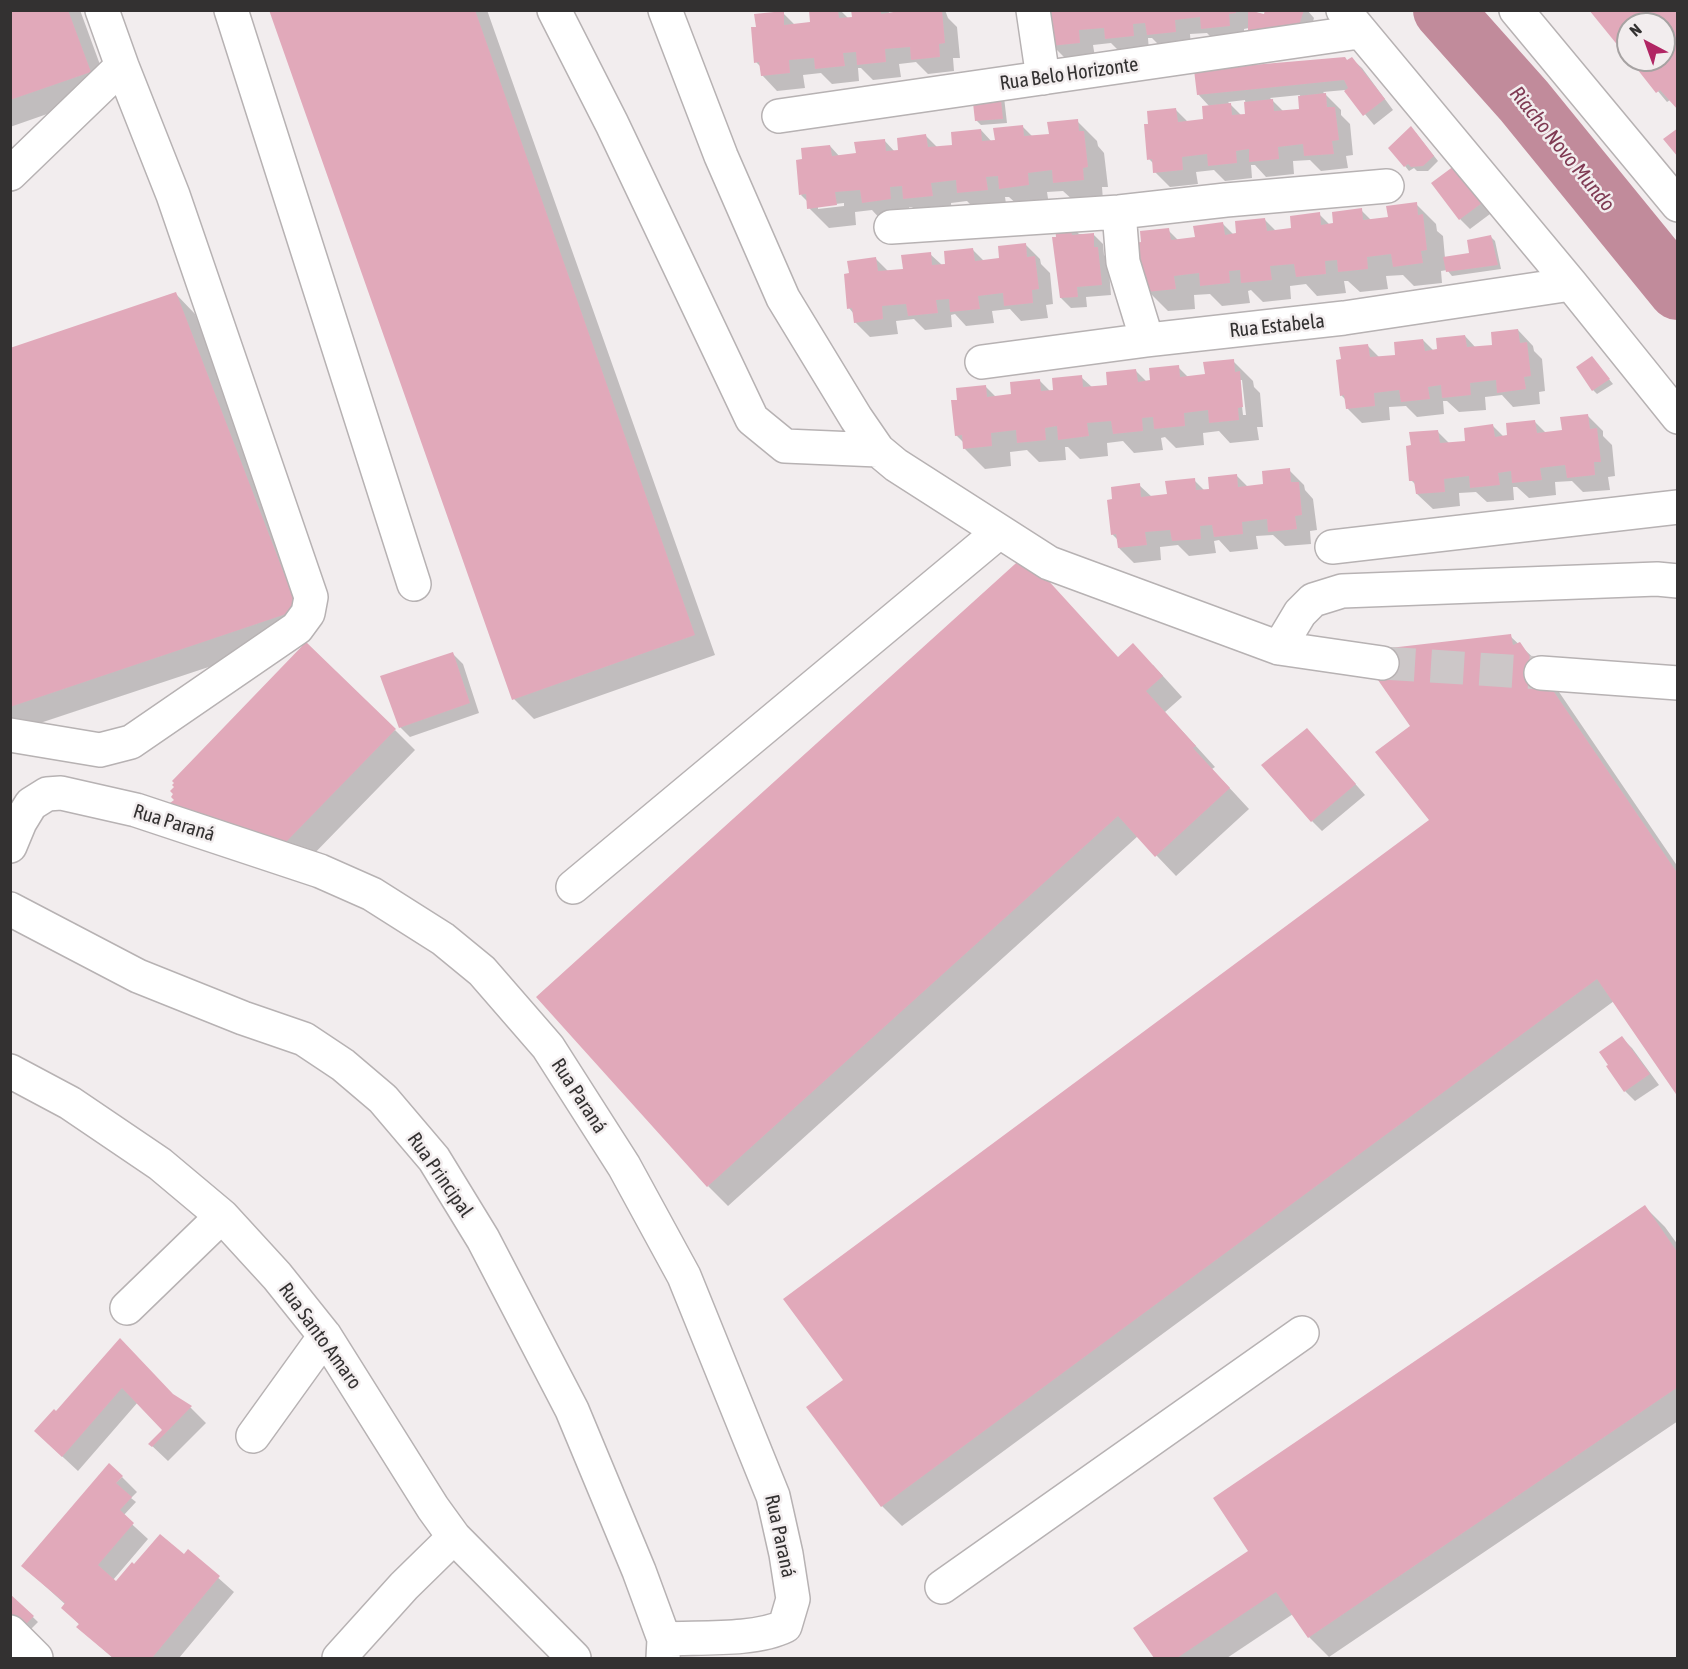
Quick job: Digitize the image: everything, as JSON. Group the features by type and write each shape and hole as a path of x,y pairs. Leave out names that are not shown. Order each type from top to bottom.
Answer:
{"street":[{"path":"10,735 100,750 131,742 297,628 308,613 311,597 173,195 102,10"},
{"path":"231,10 414,584"},
{"path":"554,10 612,123 752,419 785,446 878,450"},
{"path":"665,10 721,156 783,298 878,450 896,465 1049,563 1279,648 1382,663"},
{"path":"1032,10 1043,78"},
{"path":"1516,10 1677,205"},
{"path":"1351,21 1571,285 1677,417"},
{"name":"Rua Belo Horizonte","path":"779,116 1043,78 1351,21"},
{"path":"10,174 122,66"},
{"path":"891,227 1119,212 1387,186"},
{"path":"1119,212 1123,262 1147,340"},
{"name":"Rua Estabela","path":"982,362 1147,340 1344,318 1571,285"},
{"path":"1332,547 1677,507"},
{"path":"573,887 999,532"},
{"path":"1279,648 1300,613 1312,600 1342,591 1657,579 1677,581"},
{"path":"1541,673 1677,683"},
{"name":"Rua Paraná","path":"10,846 20,822 32,804 47,794 62,793 136,810 320,871 372,894 443,939 482,971 548,1047 624,1167 684,1276 773,1496 786,1554 793,1599 785,1626 775,1631 756,1635 664,1649"},
{"name":"Rua Principal","path":"10,909 138,976 243,1018 304,1039 344,1065 383,1099 434,1159 483,1239 515,1298 572,1410 639,1571 664,1649"},
{"name":"Rua Santo Amaro","path":"10,1071 70,1103 160,1164 222,1216 277,1276 325,1336 433,1508 454,1537 574,1659"},
{"path":"127,1308 222,1216"},
{"path":"942,1587 1302,1333"},
{"path":"253,1436 325,1336"},
{"path":"339,1659 404,1586 454,1537"},
{"path":"10,1632 36,1659"},
{"path":"638,1659 664,1649"}],"building":[{"path":"10,10 68,10 91,72 10,100"},
{"path":"269,10 475,10 695,635 512,700"},
{"path":"809,10 838,10 839,18 852,17 851,10 881,10 881,14 906,10 942,10 945,43 939,44 940,57 911,60 910,47 885,49 886,62 857,65 856,52 843,53 845,66 815,69 814,58 789,60 790,73 761,76 759,62 754,63 751,27 756,27 754,14 784,11 784,25 810,22"},
{"path":"1042,10 1236,10 1236,13 1229,14 1230,26 1201,29 1200,17 1175,20 1176,32 1147,35 1145,23 1133,24 1134,36 1105,39 1104,28 1079,30 1080,43 1050,46"},
{"path":"1248,10 1264,14 1265,10 1304,10 1298,29 1248,35"},
{"path":"1589,10 1678,10 1678,110 1660,90 1656,93 1639,72 1676,72 1676,12 1616,12 1616,43"},
{"path":"1345,57 1347,60 1352,57 1385,99 1363,116 1344,91 1348,88 1344,80 1197,95 1194,70"},
{"path":"1000,91 1003,119 975,121 972,94"},
{"path":"1326,93 1327,107 1335,107 1339,140 1332,141 1334,154 1304,156 1303,144 1278,147 1279,159 1249,162 1249,149 1236,151 1237,163 1208,166 1207,154 1182,157 1183,170 1153,173 1152,159 1147,160 1144,124 1148,124 1147,111 1176,108 1178,122 1203,119 1202,106 1231,103 1232,115 1245,114 1244,102 1273,99 1274,111 1299,109 1298,96"},
{"path":"1078,119 1079,131 1084,131 1088,167 1083,168 1084,180 1053,183 1052,170 1028,173 1029,185 999,189 998,176 986,177 988,190 957,193 956,180 931,183 933,196 903,199 902,186 890,187 891,199 862,203 860,190 835,192 837,205 807,209 806,194 799,195 796,160 802,159 801,148 830,145 832,156 856,153 854,142 885,139 886,151 898,150 897,138 926,134 928,147 952,145 951,132 981,129 982,141 995,140 993,128 1023,125 1024,136 1049,134 1047,122"},
{"path":"1411,126 1434,156 1423,166 1411,167 1408,164 1404,167 1388,148"},
{"path":"1678,128 1678,157 1663,139"},
{"path":"1454,166 1482,203 1459,220 1431,183"},
{"path":"1417,202 1418,215 1423,214 1427,250 1421,251 1423,263 1393,267 1391,254 1367,257 1368,269 1338,272 1337,260 1325,261 1326,274 1296,277 1294,264 1270,266 1272,280 1241,283 1240,270 1229,271 1230,283 1200,286 1199,273 1174,276 1176,289 1146,292 1135,243 1141,242 1140,231 1169,228 1171,240 1195,237 1193,226 1223,222 1225,235 1236,233 1235,221 1265,218 1267,231 1291,228 1290,216 1320,212 1321,225 1333,223 1332,212 1362,208 1363,220 1388,217 1386,206"},
{"path":"1070,223 1072,235 1094,233 1094,247 1098,247 1102,285 1077,287 1078,297 1060,298 1052,237 1056,237 1055,225"},
{"path":"1491,235 1498,265 1446,272 1443,257 1469,253 1467,240"},
{"path":"1026,243 1027,257 1035,256 1039,289 1032,290 1033,303 1004,306 1003,293 978,296 980,309 950,312 949,299 936,300 938,313 908,316 906,304 882,306 883,319 854,323 852,308 847,309 844,274 849,273 847,261 876,257 878,271 903,269 901,255 931,252 932,265 945,264 944,251 973,248 975,261 999,258 998,246"},
{"path":"176,292 298,610 10,707 10,348"},
{"path":"1518,329 1520,343 1527,342 1531,376 1524,377 1526,389 1497,393 1496,380 1470,383 1471,395 1442,398 1441,385 1428,387 1430,399 1401,402 1399,390 1374,393 1375,406 1346,409 1344,395 1340,396 1336,360 1341,359 1339,347 1368,344 1370,357 1395,355 1394,342 1423,339 1425,351 1437,349 1436,338 1465,335 1467,347 1492,345 1491,332"},
{"path":"1592,356 1610,379 1592,391 1576,367"},
{"path":"1234,359 1235,372 1240,371 1243,407 1238,408 1239,420 1209,423 1208,410 1184,413 1185,426 1154,429 1153,417 1142,418 1143,431 1113,434 1111,421 1087,423 1089,436 1058,440 1057,426 1045,428 1046,440 1017,443 1016,430 991,433 992,446 963,449 962,435 955,436 951,400 957,400 956,388 986,385 987,397 1011,394 1010,382 1040,379 1041,391 1053,390 1052,378 1082,375 1083,387 1107,385 1106,372 1136,369 1138,382 1150,380 1149,368 1179,365 1180,377 1205,374 1203,362"},
{"path":"1588,414 1590,429 1597,428 1601,462 1594,462 1595,475 1567,478 1565,465 1540,468 1542,480 1512,483 1511,471 1498,473 1500,485 1470,488 1469,476 1444,479 1445,492 1416,494 1414,481 1409,481 1406,446 1411,445 1409,432 1438,430 1440,443 1465,441 1464,428 1493,424 1495,437 1507,435 1506,423 1535,420 1537,433 1562,430 1560,417"},
{"path":"1290,468 1291,482 1299,482 1302,515 1295,516 1297,529 1268,532 1267,519 1242,522 1243,534 1214,537 1212,525 1200,526 1201,539 1172,541 1170,530 1145,532 1147,545 1118,548 1116,534 1111,535 1107,500 1112,499 1111,487 1140,483 1141,497 1167,494 1165,481 1195,478 1196,490 1209,489 1208,477 1237,474 1238,487 1263,484 1262,471"},
{"path":"1025,555 1118,657 1133,643 1163,676 1146,691 1230,788 1155,857 1118,816 707,1187 536,997"},
{"path":"1511,634 1513,645 1520,642 1678,874 1678,1097 1597,979 881,1507 806,1407 843,1380 783,1299 1429,820 1375,752 1410,726 1371,670 1381,649"},
{"path":"306,642 396,729 286,842 281,844 275,838 273,842 185,817 170,803 174,800 170,791 174,787 172,781"},
{"path":"453,652 470,703 399,728 380,676"},
{"path":"1307,728 1356,784 1311,822 1261,765"},
{"path":"1622,1036 1650,1074 1624,1092 1599,1052"},
{"path":"1645,1205 1678,1253 1678,1387 1308,1638 1276,1592 1177,1658 1154,1658 1133,1628 1248,1551 1213,1498"},
{"path":"120,1338 173,1394 192,1406 152,1447 148,1444 162,1430 122,1388 62,1457 34,1431 54,1409 56,1411"},
{"path":"109,1463 123,1476 116,1483 132,1497 120,1510 134,1523 98,1565 116,1581 160,1534 184,1554 188,1549 220,1576 152,1658 113,1658 76,1627 79,1624 61,1608 65,1603 21,1566"},
{"path":"10,1594 34,1616 23,1627 10,1615"}],"waterway":[{"name":"Riacho Novo Mundo","path":"1443,10 1524,101 1678,290"}],"tunnel":[{"path":"1382,663 1541,673"}]}
